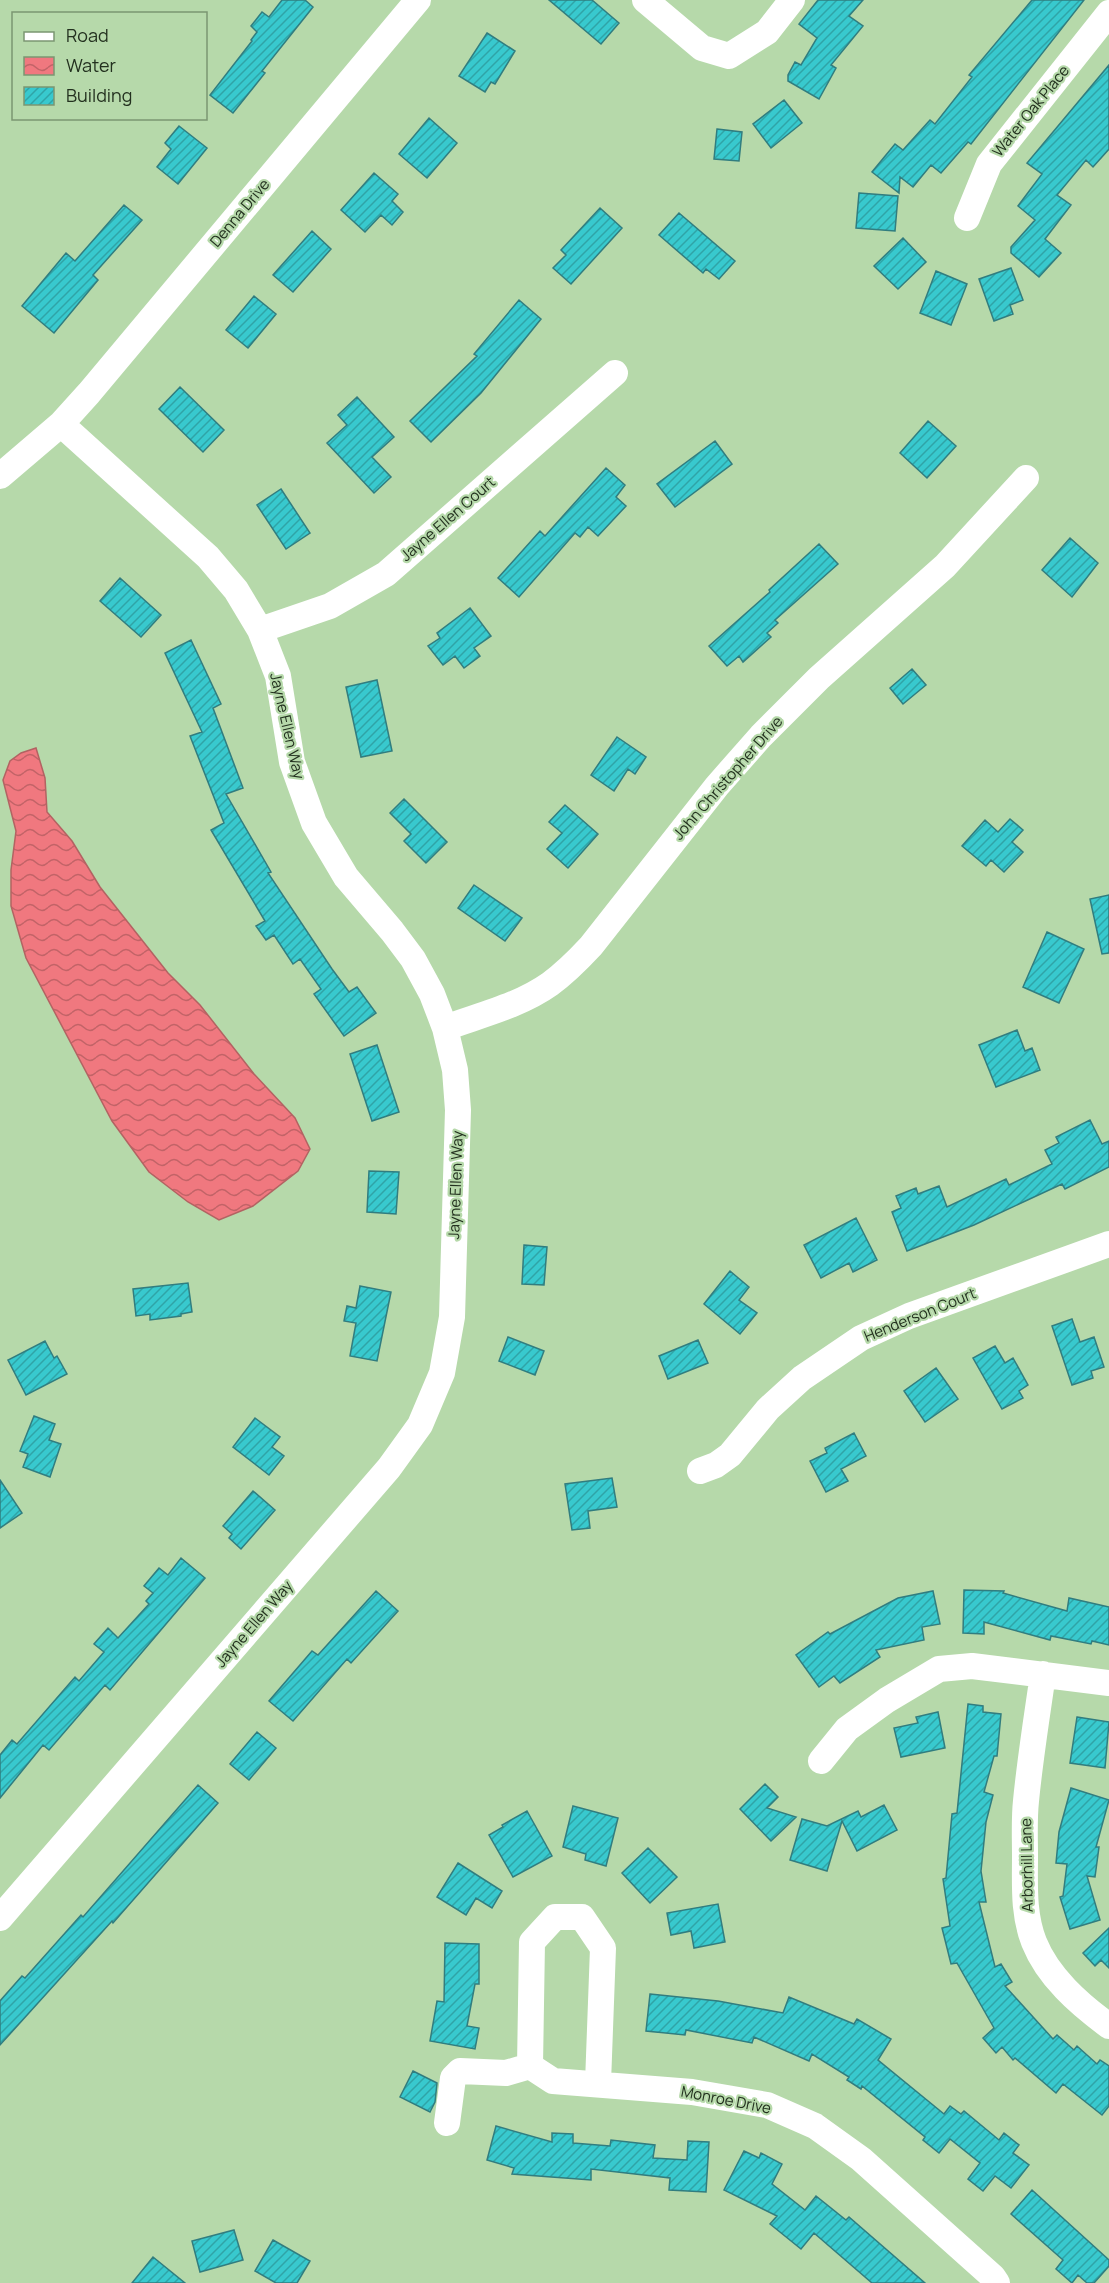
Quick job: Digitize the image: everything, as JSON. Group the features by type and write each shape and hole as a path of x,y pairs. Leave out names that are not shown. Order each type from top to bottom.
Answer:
{"street":[{"name":"Denna Drive","path":"0,476 61,424 89,393 418,0"},
{"path":"645,0 702,48 729,56 767,32 792,0"},
{"name":"Water Oak Place","path":"967,218 988,164 1109,13"},
{"name":"Jayne Ellen Court","path":"260,630 330,606 386,574 615,373"},
{"name":"Jayne Ellen Way","path":"0,1918 389,1468 420,1425 442,1373 452,1317 458,1110 455,1070 445,1028 432,994 413,959 346,877 314,823 292,762 278,676 260,630 236,590 208,557 61,424"},
{"name":"John Christopher Drive","path":"445,1028 522,1000 549,985 573,966 717,786 761,735 819,678 945,566 1026,478"},
{"name":"Henderson Court","path":"700,1471 716,1465 730,1455 768,1409 802,1378 861,1338 909,1316 1109,1244"},
{"path":"821,1761 847,1729 887,1700 939,1670 972,1666 1109,1683"},
{"name":"Arborhill Lane","path":"1043,1674 1025,1803 1026,1915 1035,1943 1049,1968 1067,1990 1109,2026"},
{"path":"447,2123 453,2078 460,2071 518,2070 532,1942 555,1917 582,1917 603,1948 598,2084"},
{"name":"Monroe Drive","path":"518,2070 554,2081 692,2092 767,2104 814,2126 861,2159 998,2283"}],"water":[{"path":"36,748 45,778 47,812 72,841 100,887 168,973 200,1005 254,1074 295,1118 310,1149 298,1171 253,1206 219,1220 188,1202 149,1172 112,1121 26,958 11,906 11,870 16,831 3,780 10,761 21,753"}],"building":[{"path":"282,0 305,0 313,7 262,71 265,73 233,113 210,95 252,41 257,32 251,26 262,12 269,17"},
{"path":"549,0 592,0 619,23 601,44"},
{"path":"818,0 863,0 849,16 863,26 831,65 836,68 819,99 788,81 788,75 795,62 801,65 817,38 799,24"},
{"path":"1032,0 1084,0 971,144 968,142 941,173 931,165 913,187 900,177 899,193 872,172 895,144 903,150 930,120 935,124 972,77 969,75"},
{"path":"487,33 515,51 495,84 491,82 485,92 459,76"},
{"path":"1109,65 1109,149 1093,167 1086,160 1057,195 1071,205 1045,239 1061,253 1039,277 1011,253 1011,247 1035,220 1018,206 1042,174 1027,163"},
{"path":"784,100 802,123 771,148 753,124"},
{"path":"429,118 457,143 427,178 399,154"},
{"path":"179,126 207,148 178,184 157,167 171,149 165,143"},
{"path":"717,129 742,132 739,161 714,159"},
{"path":"374,173 398,194 392,201 403,212 392,225 381,215 365,232 341,210"},
{"path":"859,193 898,196 895,231 856,228"},
{"path":"124,205 142,220 93,275 98,280 54,333 22,306 66,253 75,261"},
{"path":"600,208 622,228 571,284 553,268 566,255 561,250"},
{"path":"679,213 735,261 719,279 706,269 703,273 659,235"},
{"path":"312,231 331,249 293,292 273,275"},
{"path":"903,238 926,262 898,289 874,266"},
{"path":"1011,268 1023,300 1010,305 1013,314 994,321 979,279"},
{"path":"936,271 967,284 951,325 920,313"},
{"path":"254,296 276,314 248,348 226,330"},
{"path":"519,300 541,319 481,393 431,442 410,421 477,356 474,354"},
{"path":"180,387 224,430 203,452 159,409"},
{"path":"357,397 394,437 372,457 391,477 374,493 327,443 347,425 338,415"},
{"path":"928,421 956,446 927,478 900,453"},
{"path":"715,441 732,464 675,507 657,484"},
{"path":"606,468 625,485 616,497 626,506 598,536 588,527 580,537 575,533 519,597 498,578 540,531 545,536"},
{"path":"281,489 310,533 286,549 257,505"},
{"path":"1070,538 1098,563 1072,597 1042,570"},
{"path":"819,544 838,564 775,620 778,623 767,633 771,637 743,662 739,656 727,666 709,646 770,592 769,590"},
{"path":"120,578 161,615 141,637 100,601"},
{"path":"470,608 491,636 474,648 480,656 464,668 455,656 443,665 428,646 440,638 437,633"},
{"path":"191,640 221,704 213,708 243,788 226,794 271,872 268,873 332,969 349,992 357,987 376,1013 344,1036 314,994 321,989 300,959 293,964 274,935 266,940 256,926 265,921 211,830 224,823 190,736 202,732 165,653"},
{"path":"912,669 926,685 903,704 890,688"},
{"path":"377,680 392,751 361,757 346,687"},
{"path":"617,737 646,757 635,774 628,769 614,791 591,775"},
{"path":"404,799 447,842 426,863 404,841 411,834 390,813"},
{"path":"565,805 598,834 568,868 547,849 562,833 549,822"},
{"path":"1010,819 1023,830 1012,842 1023,852 1004,872 991,860 986,866 962,846 985,820 998,832"},
{"path":"474,885 522,918 505,941 458,908"},
{"path":"1109,895 1109,953 1102,954 1090,899"},
{"path":"1047,932 1084,949 1059,1003 1023,987"},
{"path":"1017,1030 1025,1051 1032,1048 1040,1070 996,1087 979,1045"},
{"path":"377,1045 399,1112 372,1121 350,1054"},
{"path":"1090,1120 1102,1144 1109,1141 1109,1167 1065,1189 1062,1184 974,1225 907,1251 892,1212 901,1208 896,1196 916,1188 918,1194 939,1186 947,1207 1006,1179 1009,1185 1052,1164 1045,1150 1059,1143 1056,1137"},
{"path":"369,1171 399,1172 396,1214 367,1212"},
{"path":"856,1218 877,1260 853,1272 849,1263 821,1278 804,1245"},
{"path":"524,1245 547,1247 544,1285 522,1284"},
{"path":"730,1271 749,1287 739,1300 757,1313 740,1334 704,1304"},
{"path":"188,1283 192,1312 181,1314 181,1316 150,1320 150,1314 136,1316 133,1289"},
{"path":"360,1286 391,1292 377,1361 350,1356 356,1323 344,1321 347,1306 356,1308"},
{"path":"1072,1319 1080,1342 1094,1337 1104,1367 1091,1371 1093,1378 1072,1385 1052,1326"},
{"path":"508,1337 544,1351 535,1375 499,1361"},
{"path":"698,1340 708,1363 668,1379 659,1356"},
{"path":"45,1341 54,1358 57,1356 67,1374 26,1395 8,1360"},
{"path":"995,1346 1005,1363 1013,1358 1028,1385 1019,1391 1023,1398 1002,1409 973,1358"},
{"path":"936,1368 958,1399 925,1422 904,1391"},
{"path":"34,1416 55,1424 49,1440 61,1444 50,1477 23,1467 28,1454 20,1451"},
{"path":"255,1418 280,1437 272,1447 284,1456 269,1475 233,1447"},
{"path":"854,1433 866,1456 841,1469 848,1481 826,1492 810,1461 827,1453 825,1448"},
{"path":"612,1478 617,1507 588,1511 590,1528 572,1530 565,1484"},
{"path":"0,1480 22,1513 0,1528"},
{"path":"253,1491 275,1510 241,1549 229,1538 232,1534 223,1526"},
{"path":"181,1558 205,1578 110,1690 105,1685 49,1750 43,1745 0,1798 0,1755 12,1740 17,1744 75,1677 79,1681 104,1652 94,1644 108,1628 118,1638 149,1604 146,1601 153,1593 144,1586 159,1568 168,1575"},
{"path":"964,1590 1004,1591 1003,1593 1067,1611 1069,1598 1109,1607 1109,1645 1051,1636 1050,1640 984,1622 984,1634 963,1633"},
{"path":"376,1591 398,1611 351,1663 347,1659 293,1721 269,1701 312,1651 318,1655"},
{"path":"933,1591 940,1624 922,1627 924,1640 876,1650 880,1657 840,1683 834,1676 819,1687 796,1655 828,1632 830,1634 898,1598"},
{"path":"968,1704 983,1706 983,1712 1001,1714 997,1756 994,1756 984,1792 993,1795 986,1822 981,1871 986,1902 979,1902 995,1967 1001,1964 1012,1982 1005,1986 1053,2039 1057,2035 1074,2050 1077,2046 1097,2064 1100,2060 1109,2066 1109,2106 1102,2115 1063,2084 1056,2093 1015,2058 1013,2060 1002,2047 996,2053 983,2038 994,2028 957,1963 951,1964 942,1928 950,1926 943,1879 946,1878 952,1814 957,1813"},
{"path":"938,1712 945,1748 901,1757 894,1728 918,1723 916,1717"},
{"path":"1077,1717 1109,1722 1105,1768 1070,1763"},
{"path":"257,1732 276,1748 249,1780 230,1764"},
{"path":"765,1784 778,1797 767,1808 796,1817 771,1841 740,1809"},
{"path":"198,1785 218,1803 113,1923 112,1921 0,2045 0,2001 22,1976 25,1978 81,1915 83,1917"},
{"path":"1071,1788 1109,1800 1096,1847 1099,1847 1095,1877 1087,1876 1100,1920 1070,1929 1060,1897 1063,1896 1067,1864 1056,1863 1059,1832"},
{"path":"884,1805 897,1830 857,1851 842,1821 827,1871 790,1860 802,1819 827,1826 858,1811 861,1817"},
{"path":"573,1806 618,1818 606,1866 585,1860 586,1854 563,1847"},
{"path":"527,1811 552,1856 513,1877 489,1835"},
{"path":"648,1848 677,1877 650,1903 622,1873"},
{"path":"458,1863 502,1891 492,1908 476,1898 466,1915 437,1897"},
{"path":"718,1904 725,1942 694,1948 691,1931 671,1935 667,1913"},
{"path":"1109,1928 1109,1968 1101,1960 1095,1966 1083,1953"},
{"path":"445,1943 479,1944 479,1984 475,1984 467,2026 479,2028 475,2049 430,2041 437,2001 444,2002"},
{"path":"650,1994 718,2001 783,2013 789,1997 854,2024 857,2019 891,2039 878,2060 944,2114 950,2106 961,2114 964,2111 999,2140 1004,2133 1019,2145 1013,2153 1029,2165 1011,2188 995,2176 983,2191 968,2179 980,2163 950,2139 939,2153 923,2140 925,2137 862,2086 861,2089 847,2080 849,2077 812,2054 809,2061 754,2037 752,2043 686,2030 685,2035 646,2031"},
{"path":"413,2071 437,2083 435,2102 430,2112 400,2097"},
{"path":"496,2126 552,2142 552,2133 573,2134 573,2143 610,2146 611,2140 655,2145 653,2158 687,2160 688,2141 709,2142 706,2192 669,2190 670,2178 591,2169 591,2180 512,2174 514,2168 487,2160"},
{"path":"744,2151 759,2158 761,2153 782,2164 772,2184 805,2210 816,2196 846,2220 849,2217 925,2283 872,2283 814,2233 801,2249 770,2224 777,2216 724,2190"},
{"path":"1032,2190 1109,2260 1109,2266 1094,2283 1087,2283 1078,2275 1072,2283 1056,2269 1063,2260 1011,2214"},
{"path":"234,2230 243,2260 200,2272 192,2241"},
{"path":"273,2240 310,2261 297,2283 276,2283 255,2271"},
{"path":"153,2257 185,2283 132,2283"}]}
